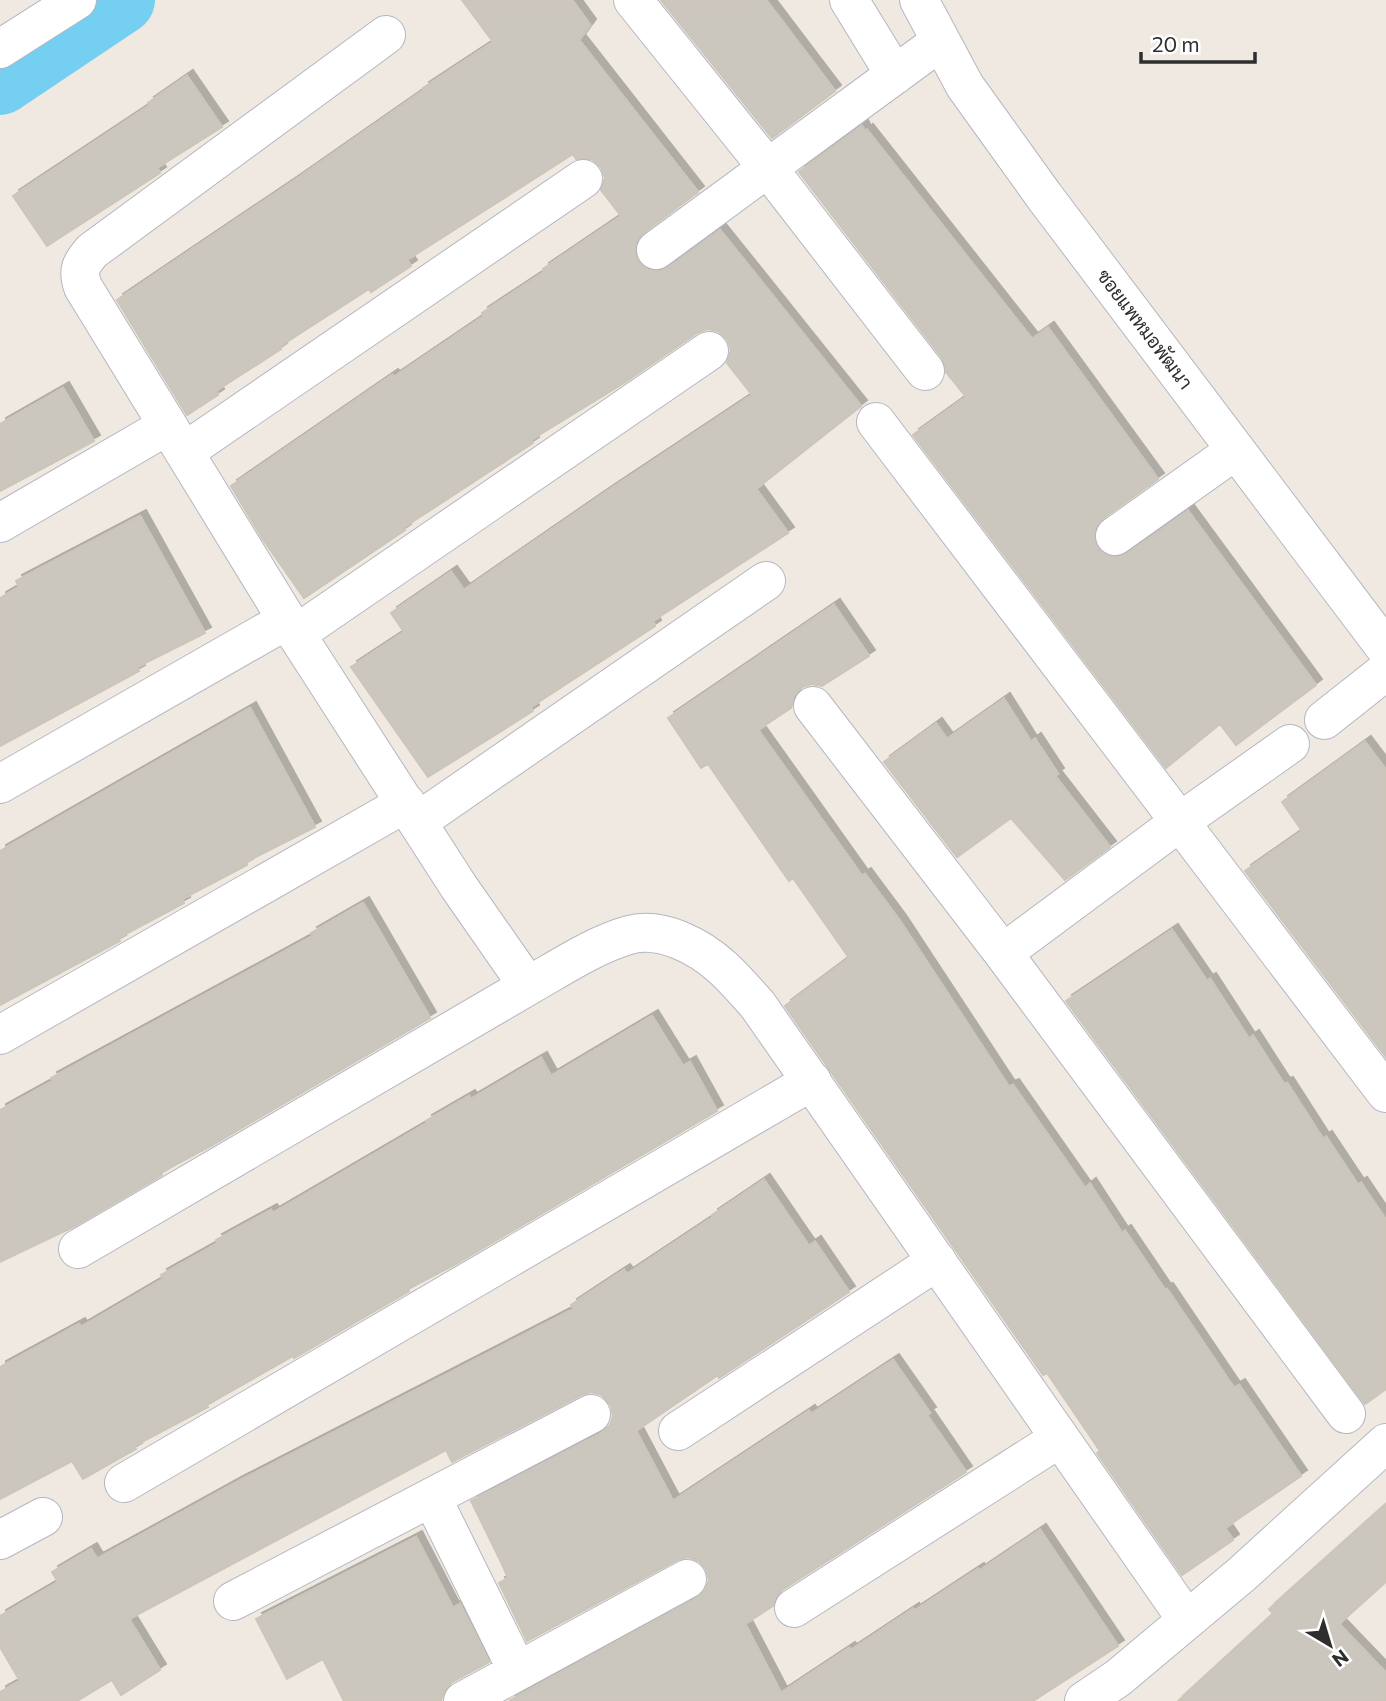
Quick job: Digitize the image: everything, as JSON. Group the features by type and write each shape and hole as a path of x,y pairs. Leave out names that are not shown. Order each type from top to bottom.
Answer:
{"street":[{"path":"0,19 32,0"},
{"path":"0,49 77,0"},
{"path":"632,0 767,167 925,372"},
{"path":"849,0 895,75"},
{"name":"ซอยแพหมอพัฒนา","path":"919,0 965,86 1044,196 1386,649"},
{"path":"386,35 92,251 81,264 79,276 83,287 291,627 484,925 527,986"},
{"path":"656,250 941,41"},
{"path":"0,523 175,439 583,179"},
{"path":"0,784 291,627 709,351"},
{"path":"876,422 1386,1093"},
{"path":"1115,536 1236,450"},
{"path":"0,1035 411,813 766,580"},
{"path":"1324,720 1386,671"},
{"path":"813,706 1003,953 1346,1413"},
{"path":"1003,953 1290,744"},
{"path":"78,1249 583,955 631,934 663,935 693,946 723,968 757,1004 1187,1620"},
{"path":"124,1483 812,1081"},
{"path":"678,1431 937,1261"},
{"path":"233,1601 591,1414"},
{"path":"794,1608 1060,1438"},
{"path":"1084,1701 1118,1678 1242,1574 1386,1443"},
{"path":"432,1498 517,1670"},
{"path":"0,1540 43,1517"},
{"path":"463,1701 687,1579"}],"building":[{"path":"462,0 572,0 590,25 579,40 698,192 636,241 634,252 638,262 648,270 659,272 720,230 861,406 756,489 788,533 653,621 655,626 531,707 533,711 428,777 351,667 404,632 391,613 451,572 464,590 752,395 727,363 731,350 727,339 718,331 707,329 697,333 624,383 531,440 533,443 403,528 405,530 304,598 262,538 231,486 392,375 394,377 484,316 482,313 621,216 601,190 605,178 601,167 592,159 576,159 573,154 407,260 411,266 371,292 369,289 279,347 281,349 216,391 218,395 187,415 117,300 493,42"},
{"path":"661,0 766,0 835,91 772,138"},
{"path":"187,76 222,127 157,168 160,173 47,246 13,196 150,105 148,103"},
{"path":"862,126 1032,339 1048,328 1158,479 1102,519 1095,528 1093,537 1098,549 1107,556 1116,558 1127,554 1188,511 1316,685 1236,745 1220,724 1166,768 913,435 966,397 946,372 942,358 799,172"},
{"path":"63,388 94,441 0,491 0,424"},
{"path":"140,516 205,633 137,667 139,671 0,746 0,598 19,587 16,581"},
{"path":"834,605 869,656 822,686 811,684 800,688 793,697 791,708 758,730 862,876 865,874 900,921 1009,1087 1013,1085 1085,1188 1090,1184 1122,1233 1125,1231 1165,1290 1167,1289 1234,1388 1239,1385 1301,1476 1225,1528 1233,1540 1182,1575 1097,1453 1100,1451 1047,1373 1043,1375 785,1006 849,958 793,878 789,881 708,764 701,768 668,718"},
{"path":"1004,699 1031,742 1035,739 1058,774 1055,776 1110,847 1065,880 1011,818 957,857 884,762 936,724 947,739"},
{"path":"250,708 315,827 246,862 247,865 182,899 184,903 118,938 120,941 0,1005 0,851"},
{"path":"1365,742 1386,770 1386,1057 1245,871 1302,831 1282,802"},
{"path":"363,903 430,1018 160,1173 162,1175 75,1226 0,1262 0,1110 53,1081 51,1078 313,936 311,933"},
{"path":"1172,930 1207,981 1210,979 1249,1039 1253,1036 1323,1139 1326,1137 1358,1185 1361,1183 1386,1220 1386,1389 1365,1404 1066,1001"},
{"path":"652,1016 683,1066 690,1062 717,1111 454,1265 408,1289 409,1291 294,1358 293,1356 207,1405 208,1407 134,1446 136,1449 83,1479 72,1461 0,1499 0,1367 79,1324 81,1327 163,1279 161,1275 218,1243 216,1240 271,1210 273,1213 469,1096 471,1099 541,1058 551,1076"},
{"path":"764,1180 809,1246 815,1242 849,1292 636,1431 673,1501 809,1411 811,1414 893,1360 966,1472 782,1590 775,1597 773,1606 745,1624 781,1693 849,1648 851,1650 913,1609 914,1611 978,1569 979,1571 1040,1530 1118,1646 1033,1701 509,1701 697,1598 705,1591 709,1580 706,1569 699,1561 688,1557 677,1560 527,1641 499,1583 508,1578 471,1501 602,1433 610,1425 613,1416 611,1405 602,1395 591,1392 452,1462 446,1450 129,1619 160,1670 121,1695 112,1680 77,1701 0,1701 0,1692 20,1681 0,1647 0,1616 58,1582 52,1572 91,1549 97,1559 239,1481 574,1309 571,1305 624,1270 627,1274"},
{"path":"1386,1504 1386,1582 1339,1624 1386,1673 1386,1701 1178,1701 1273,1614 1269,1609"},
{"path":"416,1537 453,1608 460,1604 489,1662 452,1682 444,1690 441,1701 344,1701 323,1659 287,1679 256,1619"}],"waterway":[{"path":"0,81 121,0"}]}
